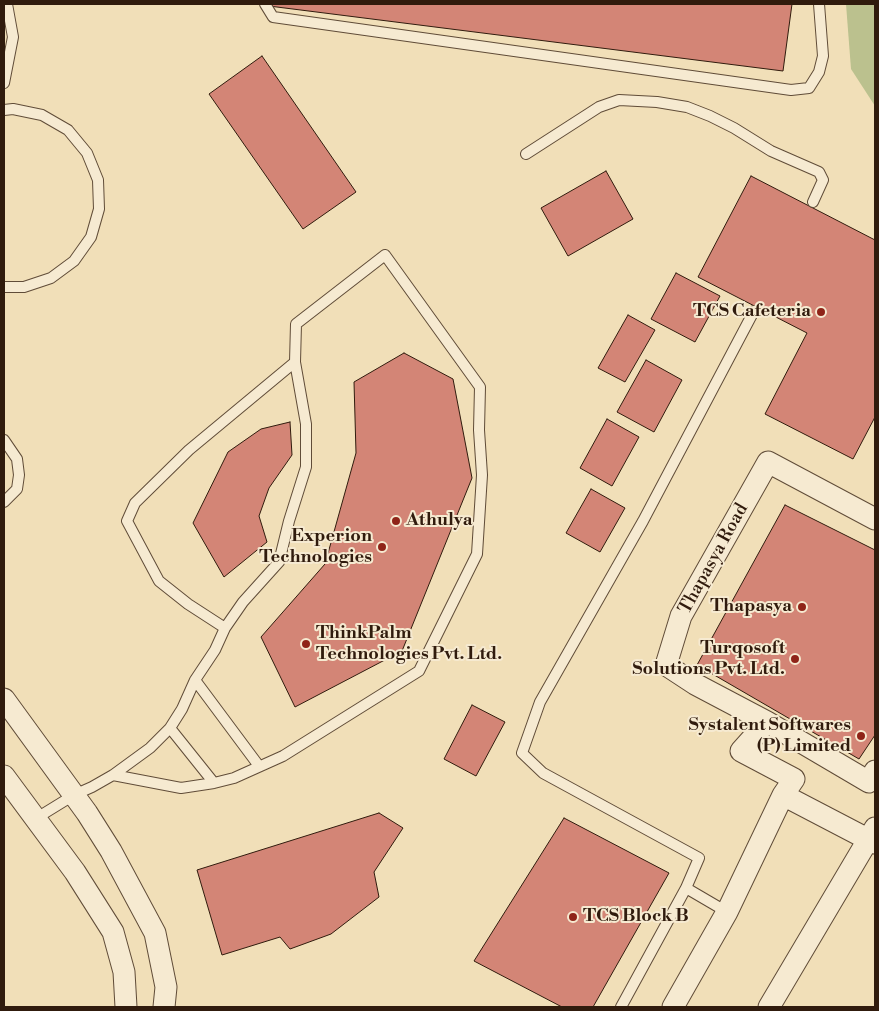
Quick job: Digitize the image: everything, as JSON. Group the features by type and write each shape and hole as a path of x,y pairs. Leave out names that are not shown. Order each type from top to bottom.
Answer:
{"street":[{"name":"Thapasya Road","path":"875,519 768,462 681,616 666,665 695,684 767,722 869,782 875,770"},
{"path":"4,699 74,795 111,851 155,933 166,987 164,1007"},
{"path":"673,1007 727,912 783,795 794,779 741,751 767,722"},
{"path":"4,776 75,872 113,932 124,972 126,1007"},
{"path":"769,1007 873,837 783,795"}],"lane":[{"path":"4,83 14,37 7,4"},
{"path":"264,4 274,17 791,90 809,88 819,72 823,56 819,4"},
{"path":"526,154 599,108 619,100 656,102 687,107 718,120 771,151 819,172 823,180 813,202"},
{"path":"4,110 13,109 42,115 68,130 87,153 98,180 99,209 91,237 74,261 51,278 24,287 4,287"},
{"path":"35,819 74,795 113,775 150,748 170,728 182,710 195,680 215,650 225,628 243,602 278,562 306,467 306,424 294,362 296,324 385,255 480,387 479,430 482,475 477,554 419,671 283,756 234,778 181,788 113,775"},
{"path":"621,1007 686,888 699,858 543,773 522,753 540,702 643,521 754,311"},
{"path":"225,628 188,604 160,581 127,521 135,503 189,450 294,362"},
{"path":"4,440 17,459 19,475 17,489 4,502"},
{"path":"195,680 259,766"},
{"path":"170,728 214,783"},
{"path":"686,888 727,912"}],"green space":[{"path":"846,4 875,4 875,106 851,69"}],"building":[{"path":"270,4 792,4 783,71 269,6"},
{"path":"262,56 356,192 303,229 209,94"},
{"path":"606,171 633,219 568,256 541,208"},
{"name":"TCS Cafeteria","path":"751,176 875,240 875,417 853,459 765,414 807,333 698,277"},
{"path":"676,273 720,296 695,342 651,319"},
{"path":"628,315 655,330 625,382 598,368"},
{"name":"Athulya","path":"404,353 453,379 472,478 402,651 295,707 261,637 325,564 356,453 354,382"},
{"path":"646,360 682,380 654,432 617,412"},
{"path":"607,419 639,437 612,486 580,468"},
{"path":"290,422 292,455 269,488 259,516 267,542 224,577 193,523 228,452 261,429"},
{"path":"591,489 625,508 600,552 566,533"},
{"name":"Thapasya","path":"785,505 875,550 875,735 859,759 697,665"},
{"path":"472,705 505,722 476,776 444,759"},
{"path":"379,813 403,828 374,872 379,897 331,934 290,949 280,937 222,955 197,870"},
{"name":"TCS Block B","path":"564,818 669,873 593,1007 562,1007 474,961"}],"place":[{"name":"TCS Cafeteria","path":"821,312"},
{"name":"Athulya","path":"396,521"},
{"name":"Experion Technologies","path":"382,547"},
{"name":"Thapasya","path":"802,607"},
{"name":"ThinkPalm Technologies Pvt. Ltd.","path":"306,644"},
{"name":"Turqosoft Solutions Pvt. Ltd.","path":"795,659"},
{"name":"Systalent Softwares (P) Limited","path":"861,736"},
{"name":"TCS Block B","path":"573,917"}]}
